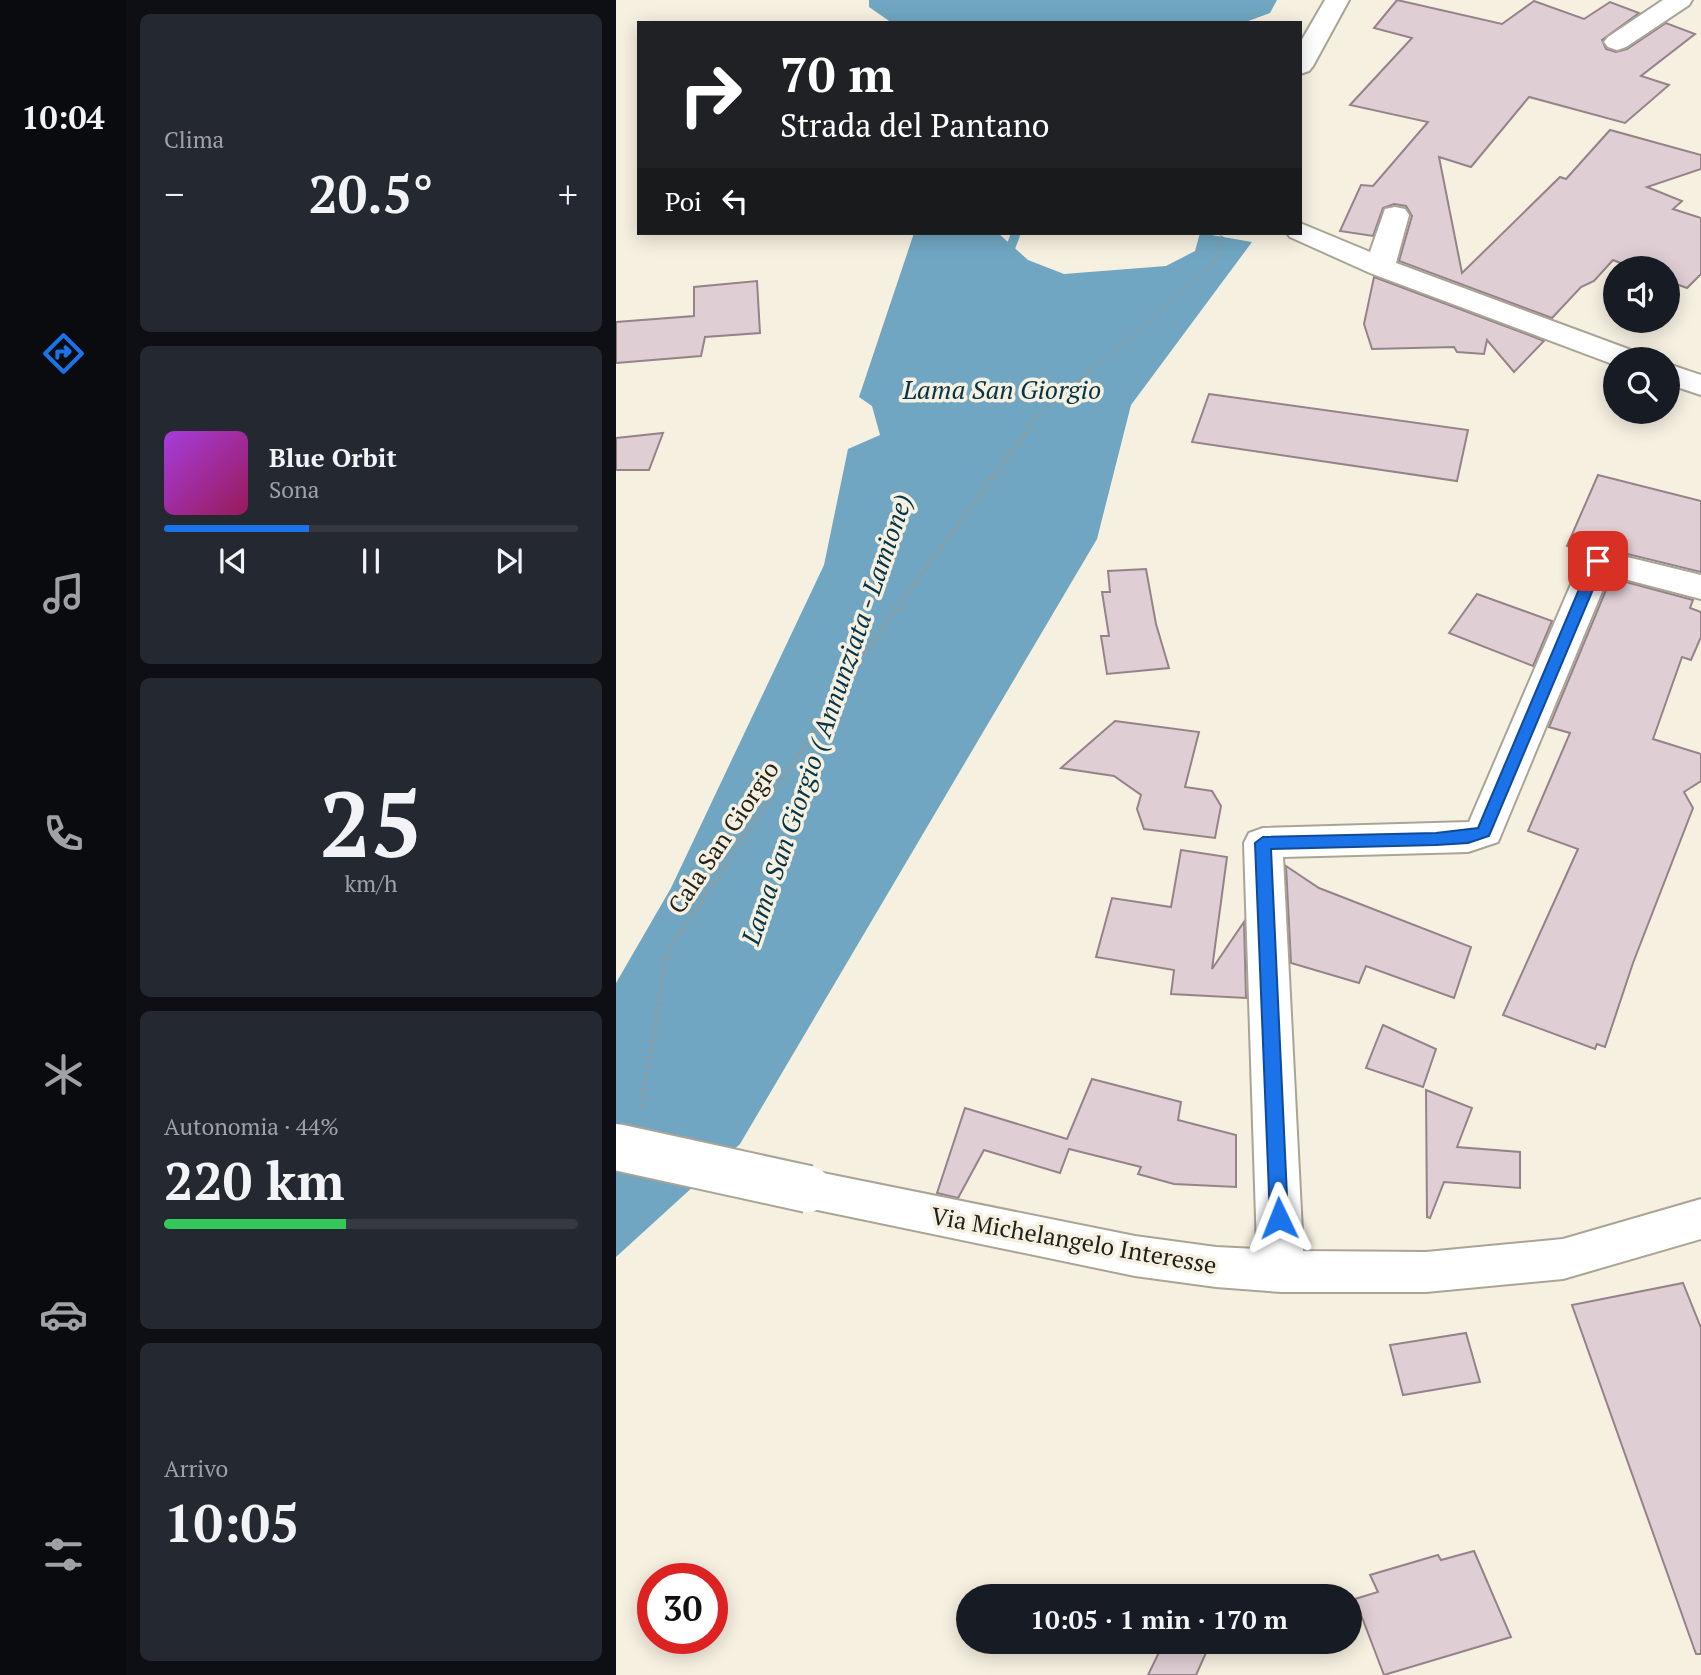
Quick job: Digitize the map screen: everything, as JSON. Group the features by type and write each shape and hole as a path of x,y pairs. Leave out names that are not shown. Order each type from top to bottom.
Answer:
{"street":[{"path":"1302,62 1337,0"},
{"path":"1617,42 1677,2 1701,12"},
{"path":"1380,267 1395,215"},
{"path":"1302,232 1380,267 1603,350"},
{"path":"1680,378 1701,386"},
{"path":"1281,1272 1263,843 1436,839 1468,837 1484,832 1598,561 1701,587"},
{"name":"Via Michelangelo Interesse","path":"616,1147 1135,1256 1216,1267 1281,1272 1426,1272 1563,1259 1701,1219"}],"path":[{"name":"Cala San Giorgio","path":"641,1109 668,951 675,940 888,620 1041,412 1141,329 1216,260 1222,235"}],"water":[{"path":"869,0 1277,0 1270,13 1248,21 889,21 869,7"},
{"name":"Lama San Giorgio","path":"913,235 1000,235 1028,260 1064,274 1166,266 1195,251 1199,235 1252,242 1131,405 1097,539 740,1144 616,1257 616,983 671,888 824,565 848,449 880,435 872,406 859,397"}],"building":[{"path":"1397,0 1502,24 1534,1 1584,19 1610,2 1639,13 1602,40 1606,49 1616,52 1627,49 1666,23 1695,34 1641,76 1669,85 1625,123 1529,97 1471,167 1439,157 1462,273 1560,177 1566,179 1610,130 1701,155 1701,169 1647,187 1682,201 1673,209 1701,218 1701,274 1687,288 1680,285 1680,256 1603,256 1603,271 1594,281 1581,287 1552,318 1399,261 1412,216 1406,206 1394,204 1383,208 1373,236 1340,231 1361,185 1373,186 1428,122 1350,105 1412,38 1374,28"},
{"path":"1374,277 1544,341 1514,372 1487,340 1484,354 1457,352 1454,347 1372,349 1364,324"},
{"path":"757,281 760,333 705,337 701,356 616,363 616,322 694,316 694,287"},
{"path":"1209,394 1468,430 1457,481 1192,442"},
{"path":"663,433 649,470 616,470 616,438"},
{"path":"1598,475 1701,501 1701,572 1599,547 1584,552 1574,570 1582,551 1567,546"},
{"path":"1146,569 1156,624 1169,668 1107,674 1101,636 1109,636 1102,592 1110,592 1108,571"},
{"path":"1611,578 1693,600 1690,608 1701,612 1701,637 1691,660 1682,657 1653,739 1701,754 1701,781 1684,792 1693,808 1633,963 1605,1047 1597,1044 1595,1049 1503,1015 1578,849 1528,831 1570,733 1549,727"},
{"path":"1477,594 1552,621 1533,666 1449,633"},
{"path":"1115,721 1199,732 1185,787 1212,791 1221,806 1215,838 1144,829 1137,809 1141,795 1114,776 1061,768"},
{"path":"1181,850 1227,857 1212,969 1244,922 1246,998 1171,994 1174,970 1096,957 1112,898 1171,907"},
{"path":"1286,866 1319,888 1471,947 1454,998 1366,966 1359,983 1291,963"},
{"path":"1383,1025 1436,1049 1423,1087 1366,1068"},
{"path":"1092,1079 1181,1102 1178,1120 1236,1135 1236,1187 1174,1184 1138,1174 1141,1167 1069,1149 1060,1173 984,1150 958,1198 937,1193 965,1108 1067,1139"},
{"path":"1426,1090 1472,1108 1457,1147 1520,1152 1520,1188 1444,1182 1430,1218 1427,1217"},
{"path":"1683,1283 1701,1328 1701,1654 1696,1654 1572,1305"},
{"path":"1466,1333 1480,1382 1403,1395 1390,1345"},
{"path":"1474,1551 1511,1637 1384,1675 1362,1617 1362,1597 1378,1592 1370,1575 1438,1555 1441,1560"},
{"path":"1158,1654 1206,1654 1196,1675 1148,1675"}],"waterway":[{"name":"Lama San Giorgio ( Annunziata - Lamione)","path":"1006,260 1015,235"}],"route":[{"path":"1279,1218 1263,843 1436,839 1468,837 1484,832 1492,819 1598,561"}]}
